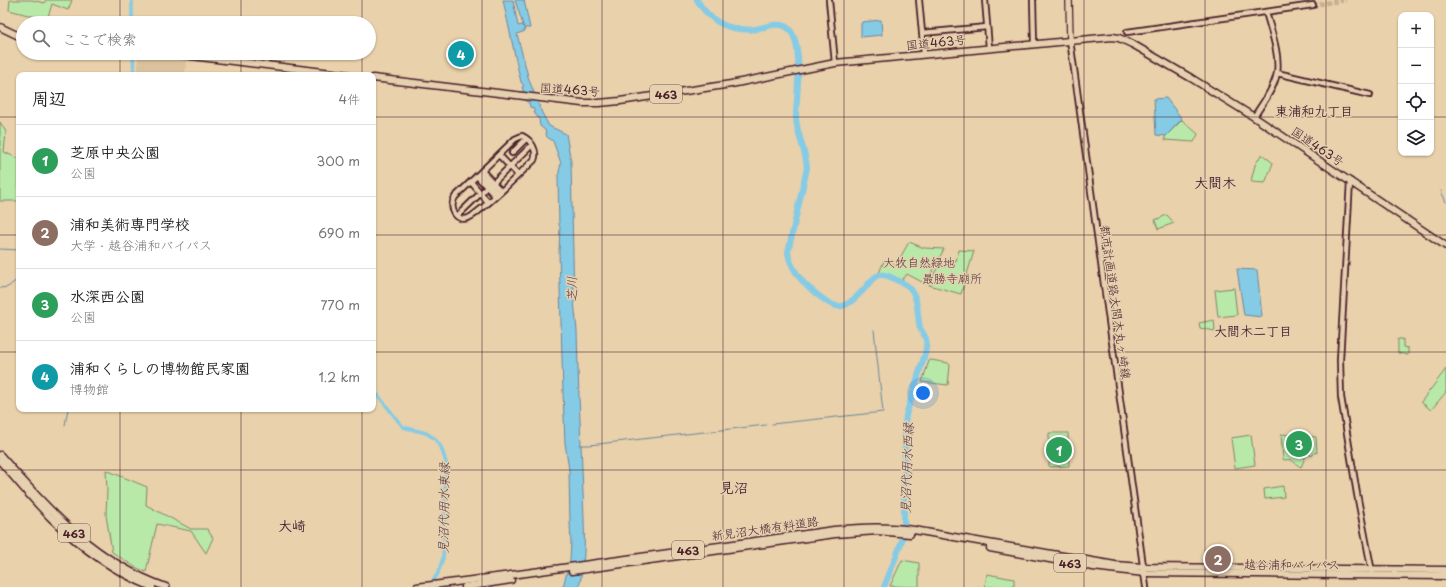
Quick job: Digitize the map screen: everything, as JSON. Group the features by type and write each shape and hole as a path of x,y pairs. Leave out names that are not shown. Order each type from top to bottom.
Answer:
{"highway":[{"path":"0,27 16,35"},
{"name":"国道463号","path":"376,78 536,98 591,103 608,102 731,84 799,69 835,63 1034,43 1112,37 1123,40 1184,74 1254,117 1350,180 1446,246"},
{"path":"225,60 324,72"},
{"name":"463","path":"0,455 78,537 107,558 124,568 166,587"},
{"name":"463","path":"0,461 52,519 77,542 116,569 152,587"},
{"name":"新見沼大橋有料道路","path":"417,587 854,528 897,528 997,547"},
{"name":"新見沼大橋有料道路","path":"465,587 851,533 877,531 959,540"},
{"name":"越谷浦和バイパス","path":"997,547 1092,567 1144,570 1372,573 1446,576"},
{"name":"越谷浦和バイパス","path":"1372,573 1446,570"}],"main road":[{"path":"1069,0 1070,40"}],"street":[{"path":"829,0 835,63"},
{"path":"919,0 924,54"},
{"path":"985,0 989,48"},
{"path":"1033,0 1034,43"},
{"path":"1127,32 1313,5"},
{"path":"1254,117 1273,84 1277,73 1277,58 1266,12"},
{"path":"922,33 987,27"},
{"name":"都市計画道路大間木丸ヶ崎線","path":"1070,40 1146,587"},
{"path":"1277,73 1370,95"},
{"path":"519,137 526,139 535,151 535,158 498,194 470,217 463,218 456,216 452,210 454,200 506,148 519,137"},
{"path":"512,154 526,139"},
{"path":"493,183 532,145"},
{"path":"506,148 517,159"},
{"path":"499,155 518,175"},
{"path":"480,174 498,194"},
{"path":"480,174 493,183 498,194"},
{"path":"1350,180 1340,360 1342,397 1357,494 1372,573"},
{"path":"471,182 482,191 488,202"},
{"path":"456,216 482,191"}],"shaded area":[{"path":"138,60 186,60 185,72 138,72"}],"green space":[{"path":"10,0 32,0 44,3 46,0 72,0 68,10 52,4 48,16 32,16 9,10"},
{"path":"1182,120 1198,134 1194,142 1165,140 1165,137"},
{"path":"0,122 6,132 4,152 16,158 16,201 0,201"},
{"path":"1261,155 1273,163 1265,183 1252,182 1255,165"},
{"path":"1167,215 1174,223 1158,229 1155,220"},
{"name":"大牧自然緑地","path":"909,242 924,248 944,249 926,284 907,274 902,280 891,275 879,273 884,261 896,265"},
{"name":"最勝寺廟所","path":"959,250 974,251 961,294 929,285 939,264 945,267 948,259 956,261"},
{"path":"1234,288 1237,315 1218,317 1215,290"},
{"path":"1214,320 1215,331 1200,328 1199,323"},
{"path":"1398,339 1403,339 1403,347 1408,348 1408,355 1398,353"},
{"path":"931,360 948,363 950,365 948,385 922,382 929,361"},
{"path":"1446,369 1446,392 1431,410 1421,402"},
{"path":"1049,433 1068,433 1069,466 1049,466"},
{"path":"1281,434 1316,437 1317,453 1315,452 1312,456 1307,453 1301,467 1292,461 1284,460"},
{"path":"1251,435 1255,465 1235,468 1231,438"},
{"path":"106,470 147,487 146,505 191,529 207,529 213,538 206,553 191,531 157,524 146,572 135,567 112,552 106,515"},
{"path":"1283,486 1284,497 1265,499 1264,489"},
{"path":"902,560 919,563 919,587 890,586"},
{"path":"987,574 1014,579 1014,587 985,587"}],"water":[{"name":"芝川","path":"503,0 513,0 518,26 522,25 524,28 515,0 524,0 530,28 525,28 525,31 517,34 529,80 542,113 549,126 566,134 571,162 574,301 577,331 584,528 582,576 579,587 563,587 570,560 571,543 569,470 565,443 559,252 560,226 558,177 561,163 553,141 547,137 545,130 540,126 539,119 533,108 530,107 529,103 524,100 526,99 522,87 524,86 521,82"},
{"path":"881,20 882,35 861,37 862,22"},
{"path":"1166,98 1182,119 1166,136 1156,135 1154,99"},
{"path":"1237,269 1257,270 1262,317 1244,315"}],"waterway":[{"name":"見沼代用水東縁","path":"132,0 132,16"},
{"name":"見沼代用水西縁","path":"697,0 702,8 715,20 729,27 747,30 772,25 781,25 788,28 793,35 798,58 796,118 807,168 788,252 790,262 802,281 826,301 832,305 838,306 844,306 850,302 873,278 879,275 888,276 905,284 915,296 920,328 926,338 926,344 925,354 906,415 904,526"},
{"name":"見沼代用水東縁","path":"133,60 134,72"},
{"path":"1441,191 1446,202"},
{"path":"0,249 16,250"},
{"path":"0,288 8,287 16,280"},
{"path":"772,424 883,412 874,330"},
{"name":"見沼代用水東縁","path":"376,393 403,427 426,433 434,438 441,447 446,462 443,558 438,573 430,586"},
{"path":"65,425 67,412"},
{"path":"579,445 766,425"},
{"name":"見沼代用水西縁","path":"884,587 903,537"}],"tunnel":[{"path":"1313,5 1346,0"}],"place":[{"name":"浦和くらしの博物館民家園","path":"461,54"},
{"name":"水深西公園","path":"1299,444"},
{"name":"芝原中央公園","path":"1059,450"},
{"name":"浦和美術専門学校","path":"1218,559"}],"district":[{"name":"東浦和九丁目","path":"1314,110"},
{"name":"大間木","path":"1215,182"},
{"name":"大間木二丁目","path":"1253,330"},
{"name":"見沼","path":"734,487"},
{"name":"大崎","path":"292,525"}]}
